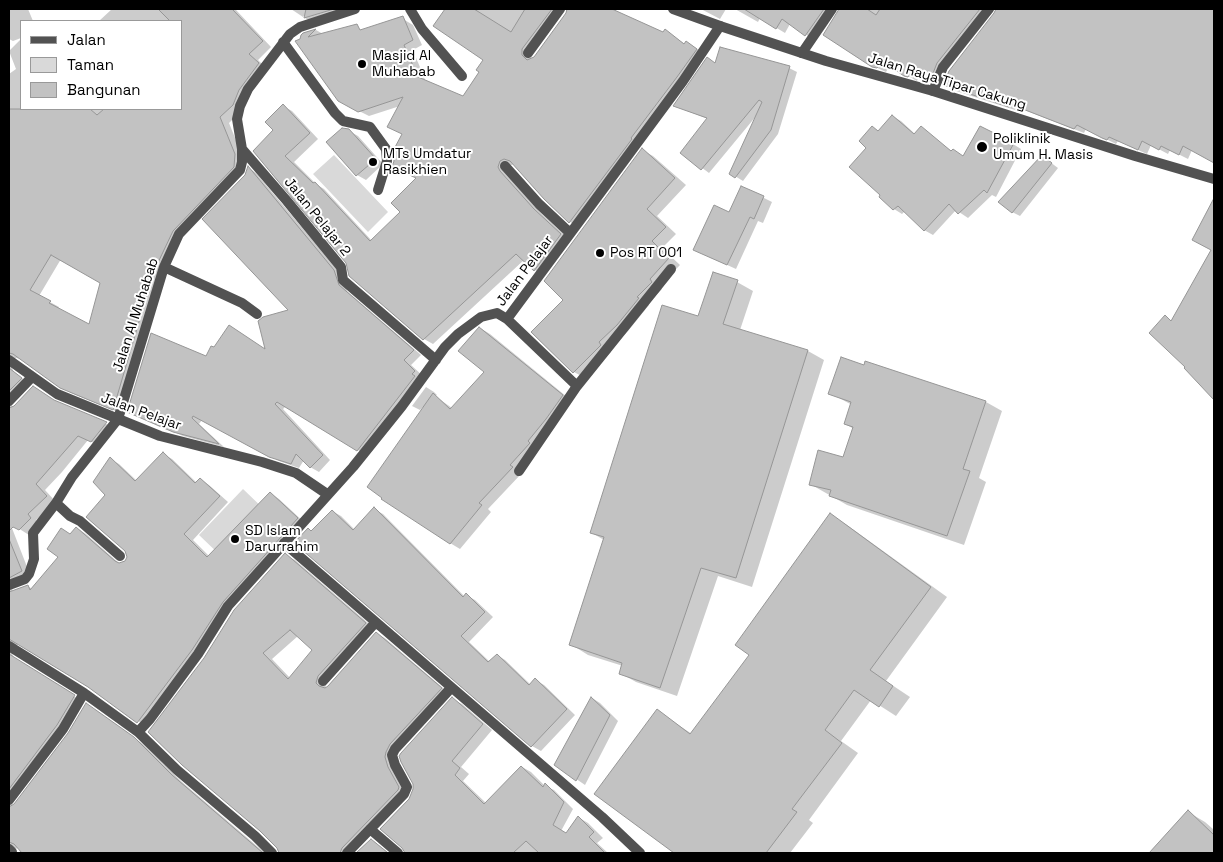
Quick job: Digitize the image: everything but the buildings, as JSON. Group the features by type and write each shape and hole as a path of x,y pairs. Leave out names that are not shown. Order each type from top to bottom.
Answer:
{"street":[{"name":"Jalan Al Muhabab","path":"9,585 25,578 29,574 34,559 34,533 72,477 118,419 164,267 179,234 240,170 242,150 237,119 240,106 248,89 290,34 300,27 355,9"},
{"path":"410,9 422,29 462,76"},
{"path":"528,53 560,9"},
{"name":"Jalan Raya Tipar Cakung","path":"673,9 802,52 1214,179"},
{"path":"802,52 832,9"},
{"path":"933,91 943,67 990,9"},
{"name":"Jalan Pelajar","path":"138,732 150,719 198,654 228,606 352,467 458,334 481,317 497,313 507,319 683,81 720,26"},
{"path":"283,42 335,113 343,121 370,127 386,149 387,161 378,190"},
{"name":"Jalan Pelajar 2","path":"242,150 288,202 341,267 343,280 436,360"},
{"path":"505,166 539,204 570,233"},
{"path":"164,267 242,304 257,314"},
{"path":"519,471 577,386 671,269"},
{"path":"507,319 577,386"},
{"name":"Jalan Pelajar","path":"9,360 57,394 160,436 262,462 296,473 327,494"},
{"path":"9,402 32,377"},
{"path":"56,503 120,556"},
{"path":"284,543 640,853"},
{"path":"323,681 375,623"},
{"path":"9,646 84,693 138,732 177,770 255,836 272,853"},
{"path":"347,853 404,794 406,788 394,765 392,755 395,749 451,688"},
{"path":"9,800 62,729 84,693"},
{"path":"370,829 398,853"}],"green space":[{"path":"334,155 388,212 368,232 313,174"},
{"path":"243,489 267,512 223,558 199,535"}],"place":[{"name":"Masjid Al Muhabab","path":"362,64"},
{"name":"Poliklinik Umum H. Masis","path":"982,147"},
{"name":"MTs Umdatur Rasikhien","path":"373,162"},
{"name":"Pos RT 001","path":"600,253"},
{"name":"SD Islam Darurrahim","path":"235,539"}]}
